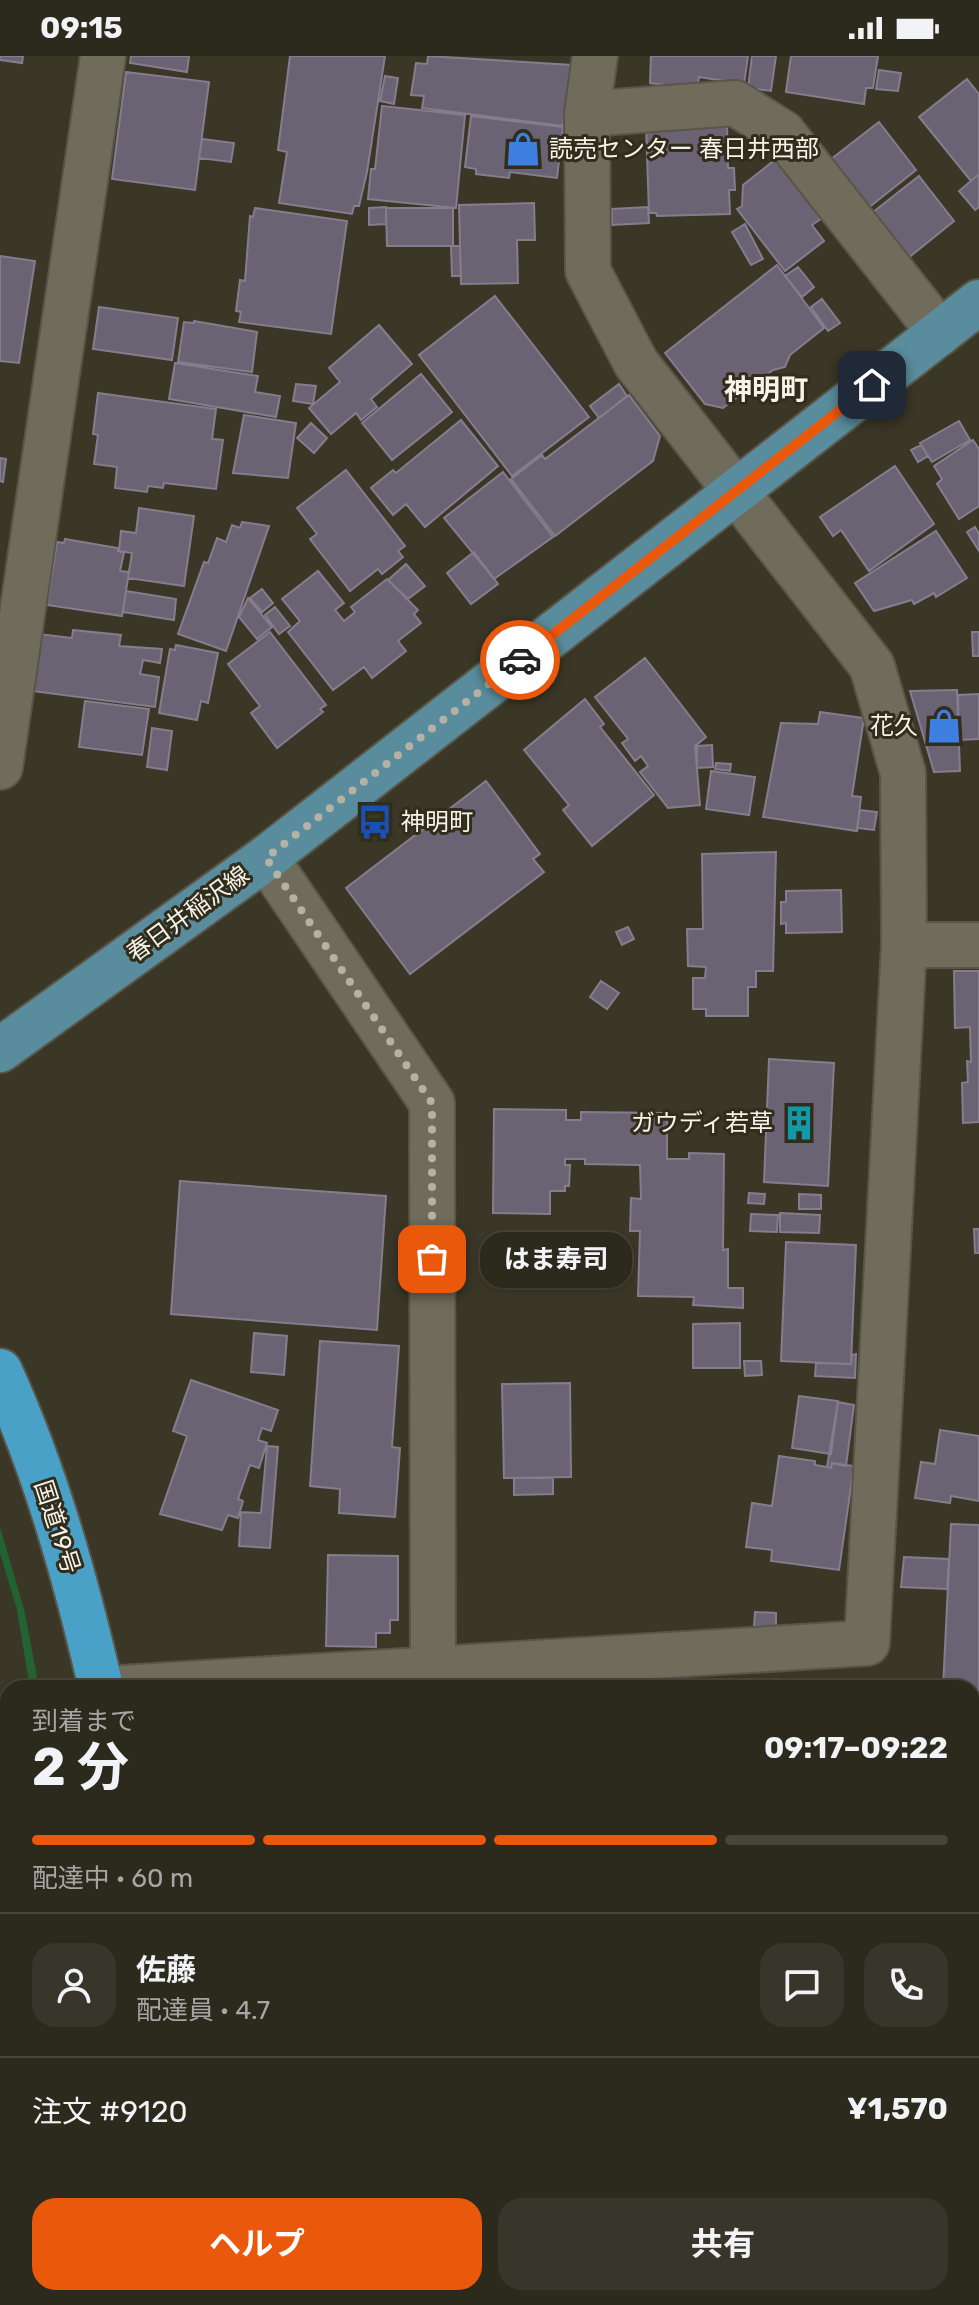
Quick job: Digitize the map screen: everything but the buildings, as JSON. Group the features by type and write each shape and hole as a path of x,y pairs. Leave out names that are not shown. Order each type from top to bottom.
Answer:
{"highway":[{"name":"国道19号","path":"0,1371 51,1505 80,1597 99,1680"}],"main road":[{"name":"春日井稲沢線","path":"0,1050 266,858 979,302"}],"street":[{"path":"0,767 103,56"},
{"path":"348,1680 433,1677 867,1643 904,945 903,773 872,666 636,363 588,271 587,114 595,56"},
{"path":"587,114 735,103 783,133 940,333"},
{"path":"266,858 432,1103 433,1677"},
{"path":"904,945 979,945"}],"green space":[{"path":"0,1527 25,1613 38,1680 29,1680 17,1610 0,1553"}],"way so far":[{"path":"432,1259 432,1103 266,858 520,660"}],"place":[{"name":"読売センター 春日井西部","path":"523,149"},
{"name":"花久","path":"944,726"},
{"name":"神明町","path":"375,822"},
{"name":"ガウディ若草","path":"799,1123"},
{"name":"はま寿司","path":"432,1259"}],"district":[{"name":"神明町","path":"766,389"}],"route":[{"path":"520,660 872,385"}]}
